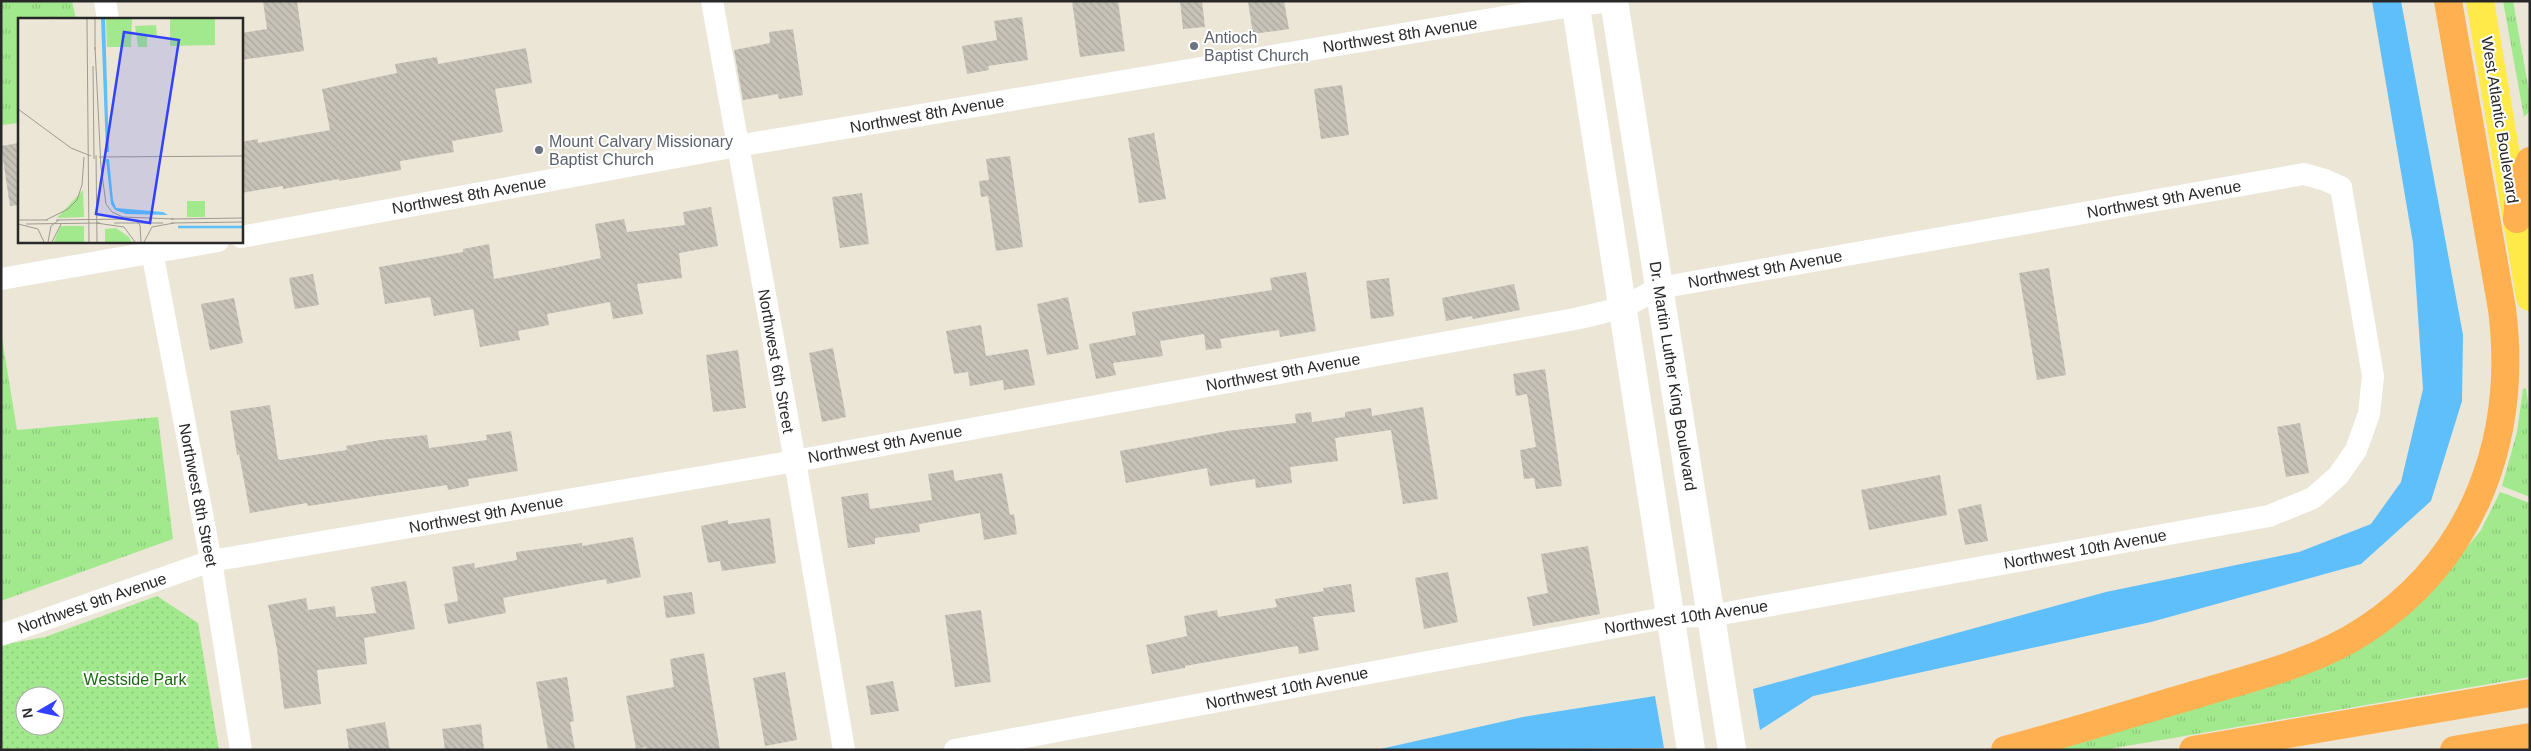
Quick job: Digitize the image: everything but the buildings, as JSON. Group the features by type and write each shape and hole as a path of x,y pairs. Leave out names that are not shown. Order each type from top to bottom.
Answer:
{"highway":[{"path":"2005,750 2272,672 2341,644 2366,630 2412,592 2449,549 2462,529 2485,482 2498,438 2505,393 2506,355 2502,309 2448,1"},
{"path":"2517,219 2520,185 2530,161"},
{"path":"2192,750 2526,694"},
{"path":"2454,750 2530,737"}],"main road":[{"name":"Dr. Martin Luther King Boulevard","path":"1614,1 1732,750"},
{"name":"West Atlantic Boulevard","path":"2480,1 2530,297"},
{"path":"1575,3 1691,750"}],"street":[{"path":"105,1 108,18"},
{"name":"Northwest 6th Street","path":"712,1 795,460 844,750"},
{"name":"Northwest 8th Avenue","path":"242,237 737,146 1575,3 1614,1"},
{"name":"Northwest 9th Avenue","path":"1,635 211,562 795,460 1622,308 1659,288 2304,174 2341,187 2373,376 2369,414"},
{"path":"1,279 150,247 207,242"},
{"name":"Northwest 8th Street","path":"150,247 211,562 241,750"},
{"name":"Northwest 10th Avenue","path":"955,750 1670,617 1710,616 2269,516 2313,498 2338,476 2356,450 2369,414"}],"green space":[{"path":"1,1 72,1 76,18 18,18 18,123 1,125"},
{"path":"2503,1 2513,1 2530,97 2530,111 2524,117"},
{"path":"1,332 17,430 158,417 173,539 1,601"},
{"path":"2526,388 2530,416 2530,497 2502,486 2517,432 2523,389"},
{"path":"2500,492 2530,503 2530,677 2103,750 2041,750 2264,685 2451,567 2481,530"},
{"name":"Westside Park","path":"157,596 198,623 219,750 1,750 1,645 45,637"}],"water":[{"path":"2372,1 2401,1 2463,335 2462,401 2431,501 2361,564 2151,622 1813,696 1760,730 1753,689 2106,592 2299,552 2371,524 2401,482 2423,389 2413,243"},
{"path":"1655,696 1664,748 1376,750 1523,717"}],"place":[{"name":"Antioch Baptist Church","path":"1194,46"},
{"name":"Mount Calvary Missionary Baptist Church","path":"539,150"}]}
